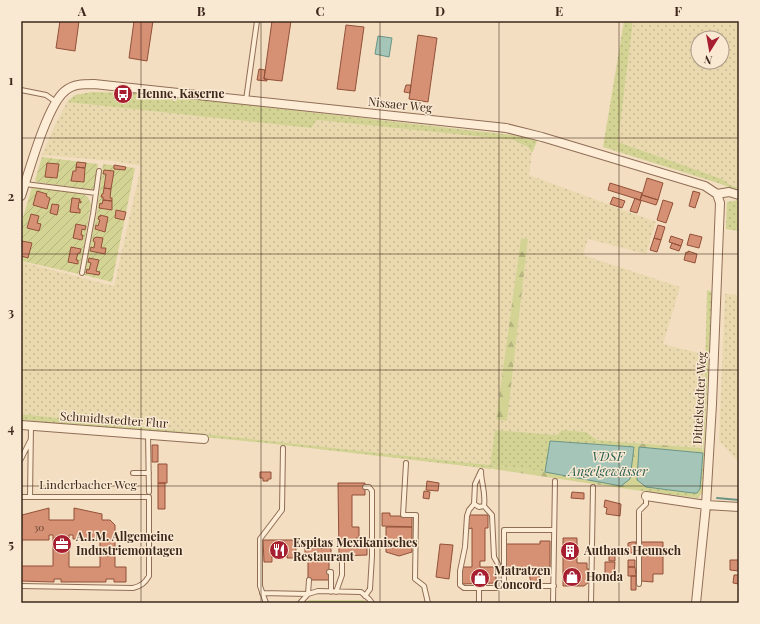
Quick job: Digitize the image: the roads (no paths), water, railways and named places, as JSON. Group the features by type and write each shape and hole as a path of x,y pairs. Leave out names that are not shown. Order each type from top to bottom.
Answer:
{"street":[{"name":"Nissaer Weg","path":"56,102 60,95 66,90 73,86 83,84 506,128 542,137 705,186 717,194 729,192 739,195"},
{"path":"21,196 41,138 56,102"},
{"name":"Dittelstedter Weg","path":"696,603 706,504 712,404 720,203 717,194"},
{"name":"Schmidtstedter Flur","path":"21,424 204,439"},
{"path":"646,500 739,507"}],"lane":[{"path":"246,100 257,21"},
{"path":"21,90 46,95 56,102"},
{"path":"82,274 99,171"},
{"path":"25,184 96,193"},
{"name":"Linderbacher Weg","path":"30,497 31,425"},
{"path":"148,434 149,495"},
{"name":"Linderbacher Weg","path":"21,458 30,440"},
{"path":"266,603 260,586 260,539 282,510 283,448"},
{"path":"406,463 404,515 416,515 415,579 424,586 428,603"},
{"path":"481,470 481,477 484,487 484,506 492,515 494,557 498,564 499,585 497,588 464,588 460,585 460,571 465,546 467,516 469,510 474,504 476,484 481,470"},
{"path":"134,473 149,473"},
{"path":"553,603 555,481"},
{"path":"365,487 369,487 372,491 372,556 370,589 365,596"},
{"path":"591,603 593,487"},
{"name":"Linderbacher Weg","path":"21,497 149,495 149,576 140,586 133,588 21,586"},
{"path":"639,584 640,511 646,500"},
{"path":"474,504 479,507 484,506"},
{"path":"554,530 504,530 504,586 554,586"},
{"path":"336,592 342,575 342,556"},
{"path":"329,572 331,572 331,592"},
{"path":"300,603 308,594 309,580"},
{"path":"479,587 479,603"},
{"path":"262,593 308,594 318,591 361,592 372,603"}],"water":[{"path":"378,36 392,38 389,57 375,54"},
{"name":"VDSF Angelgewässer","path":"550,441 634,447 630,479 621,486 545,472"},
{"name":"VDSF Angelgewässer","path":"639,447 703,453 700,489 697,493 693,493 646,487 637,480"}],"waterway":[{"path":"717,498 739,500"}],"place":[{"name":"Henne, Kaserne","path":"123,94"},
{"name":"A.I.M. Allgemeine Industriemontagen","path":"62,544"},
{"name":"Espitas Mexikanisches Restaurant","path":"279,550"},
{"name":"Authaus Heunsch","path":"570,551"},
{"name":"Honda","path":"572,577"},
{"name":"Matratzen Concord","path":"480,578"}]}
